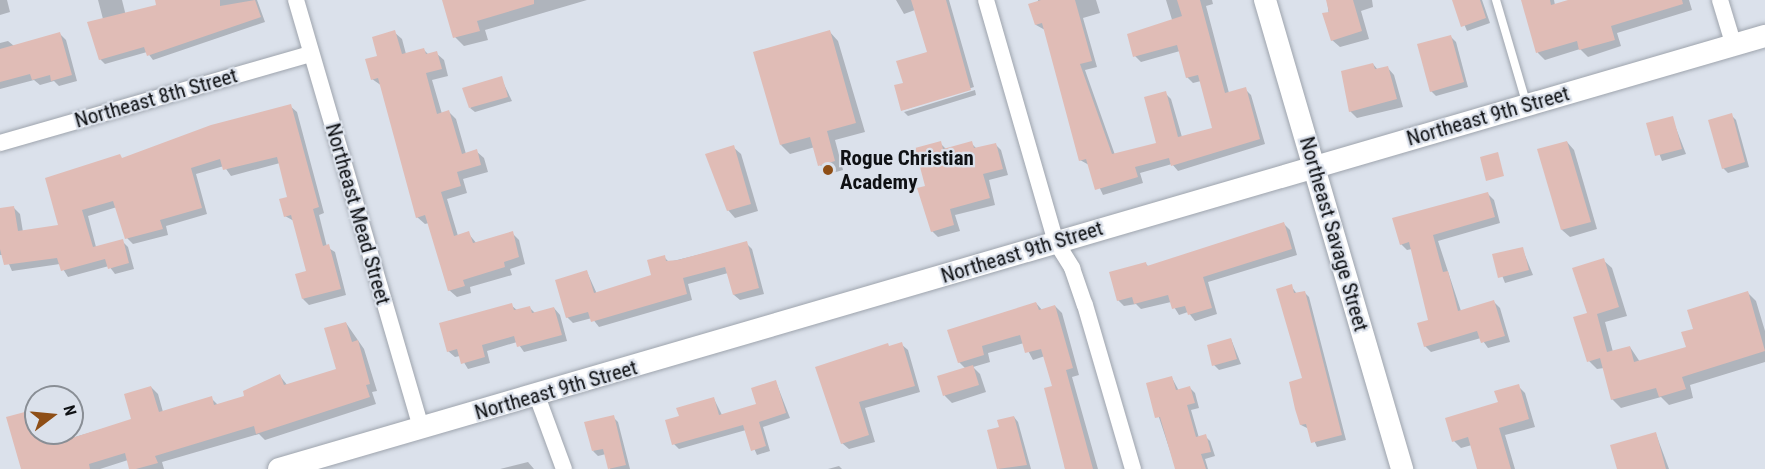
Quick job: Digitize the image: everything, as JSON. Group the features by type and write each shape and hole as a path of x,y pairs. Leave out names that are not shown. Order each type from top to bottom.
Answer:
{"street":[{"name":"Northeast Mead Street","path":"296,0 421,428"},
{"path":"986,0 1056,242 1072,268 1085,304 1134,469"},
{"name":"Northeast Savage Street","path":"1265,0 1402,469"},
{"path":"1720,0 1734,46"},
{"name":"Northeast 9th Street","path":"279,469 306,465 421,428 537,396 1313,165 1765,36"},
{"name":"Northeast 8th Street","path":"0,143 311,54"},
{"path":"537,396 564,469"}],"lane":[{"path":"1496,0 1527,105"}],"building":[{"path":"155,0 220,0 220,6 255,0 261,17 147,56 144,47 99,60 87,22 156,5"},
{"path":"442,0 534,0 534,4 477,21 480,31 453,38"},
{"path":"911,0 946,0 971,90 901,111 894,85 903,83 896,61 927,52"},
{"path":"1041,0 1075,0 1092,61 1080,64 1112,154 1156,143 1144,97 1166,91 1178,137 1212,128 1198,75 1186,78 1177,45 1133,57 1127,34 1182,16 1177,0 1200,0 1225,93 1246,87 1260,139 1171,166 1169,158 1135,167 1138,177 1095,190 1086,159 1079,161 1042,23 1035,25 1028,4"},
{"path":"1326,0 1353,0 1362,31 1331,41 1322,13 1329,12"},
{"path":"1452,0 1480,0 1486,18 1461,27"},
{"path":"1521,0 1550,0 1551,5 1568,0 1682,0 1683,4 1611,26 1615,40 1579,50 1577,41 1536,53"},
{"path":"395,30 402,54 424,48 426,54 437,51 442,69 426,73 437,114 449,110 462,154 477,149 481,165 457,172 461,186 441,192 454,236 469,231 473,243 513,231 519,257 504,262 505,267 463,280 465,286 448,291 425,215 416,218 378,78 371,80 365,59 377,56 372,37"},
{"path":"830,30 856,123 827,131 835,161 818,166 810,137 780,145 753,52"},
{"path":"60,32 72,75 51,81 50,75 32,80 30,74 0,82 0,49"},
{"path":"1451,35 1464,82 1430,92 1417,44"},
{"path":"1373,63 1375,69 1388,66 1397,99 1349,112 1341,71"},
{"path":"502,76 508,97 469,108 462,88"},
{"path":"291,104 319,207 313,209 323,246 329,244 341,289 302,299 295,274 306,271 291,215 284,217 279,199 287,197 277,157 223,170 220,159 191,168 202,208 160,220 163,229 125,239 113,201 82,210 93,247 123,239 129,263 108,269 105,259 61,271 57,258 4,265 0,249 0,208 14,206 18,231 58,225 45,178 120,154 122,158 211,125"},
{"path":"1732,113 1745,162 1722,169 1708,120"},
{"path":"1673,116 1682,149 1655,156 1646,123"},
{"path":"941,141 943,149 972,141 974,148 996,143 1003,169 983,174 990,198 950,209 954,225 931,232 917,188 925,186 915,148"},
{"path":"1567,141 1591,222 1561,230 1537,149"},
{"path":"734,145 751,204 727,211 705,154"},
{"path":"1498,152 1504,176 1486,181 1480,157"},
{"path":"1488,192 1495,217 1433,235 1443,272 1448,271 1458,311 1494,300 1505,336 1481,343 1477,331 1424,347 1417,323 1428,320 1409,242 1400,245 1392,218"},
{"path":"1284,222 1292,249 1203,277 1212,308 1188,315 1185,306 1172,309 1168,295 1134,304 1132,297 1117,301 1109,272 1146,262 1147,266"},
{"path":"747,241 759,288 733,295 725,267 683,278 687,294 591,322 588,312 566,318 555,280 587,270 594,293 651,275 647,260 665,255 666,261 678,260"},
{"path":"1523,247 1529,270 1498,278 1492,254"},
{"path":"1604,258 1619,307 1597,314 1607,352 1630,346 1634,362 1686,347 1681,332 1693,329 1687,310 1748,291 1765,351 1682,377 1686,389 1659,397 1656,388 1611,400 1600,358 1587,362 1573,317 1587,313 1572,268"},
{"path":"1292,284 1294,293 1305,291 1342,435 1311,443 1306,424 1300,425 1295,409 1289,382 1302,378 1276,289"},
{"path":"1036,302 1039,310 1055,305 1073,368 1066,370 1093,469 1065,469 1044,388 1052,386 1041,349 1025,353 1020,335 982,346 984,355 958,363 947,330"},
{"path":"512,303 514,310 530,306 532,313 554,307 562,335 517,347 514,336 482,345 485,357 461,364 457,349 447,352 439,323"},
{"path":"346,322 352,342 358,340 370,384 366,385 370,397 256,434 254,426 155,456 158,463 136,469 129,469 125,453 89,464 90,469 21,469 6,417 24,412 24,445 84,445 84,434 131,419 124,394 151,386 159,412 212,396 214,405 244,396 243,391 280,374 284,385 336,369 324,328"},
{"path":"1231,338 1237,359 1212,366 1207,345"},
{"path":"902,342 915,386 859,402 869,435 841,444 815,367 888,343 889,346"},
{"path":"973,365 979,385 943,396 937,376"},
{"path":"1172,376 1176,390 1190,386 1195,403 1187,405 1196,437 1206,434 1211,452 1201,454 1206,469 1175,469 1160,417 1155,418 1146,383"},
{"path":"776,380 786,413 759,422 766,446 751,451 743,425 672,445 665,420 679,416 676,408 714,397 719,415 756,404 751,388"},
{"path":"1519,384 1529,419 1499,428 1511,469 1477,469 1468,437 1452,442 1445,418 1498,402 1494,391"},
{"path":"614,415 626,465 608,469 603,449 592,451 584,422"},
{"path":"1014,416 1027,465 997,469 987,430 999,427 997,420"},
{"path":"1656,432 1666,469 1617,469 1610,445"}],"place":[{"name":"Rogue Christian Academy","path":"828,170"}]}
